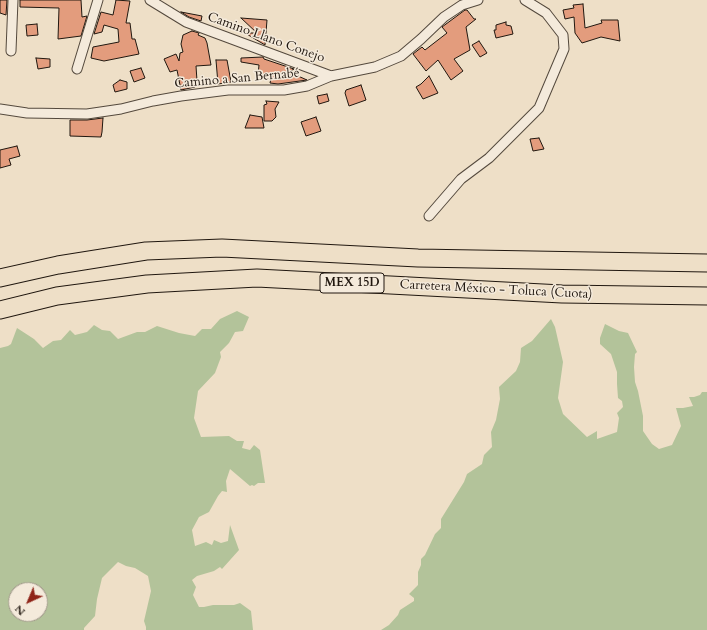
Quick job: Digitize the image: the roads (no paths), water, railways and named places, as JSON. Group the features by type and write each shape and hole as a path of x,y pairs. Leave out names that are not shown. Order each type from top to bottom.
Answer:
{"highway":[{"name":"MEX 15D","path":"0,278 58,265 146,252 222,248 418,258 707,262"},
{"name":"Carretera México - Toluca (Cuota)","path":"0,310 57,296 147,284 257,278 562,294 707,296"}],"street":[{"path":"11,51 13,0"},
{"path":"77,69 98,0"},
{"name":"Camino Llano Conejo","path":"150,0 186,22 331,76"},
{"name":"Camino a San Bernabé","path":"0,109 27,113 87,114 121,109 181,96 220,91 284,90 307,86 331,76 375,67 401,56 444,17 462,6 478,0"},
{"path":"429,216 461,179 489,158 539,108 564,49 563,35 546,13 525,0"}]}
